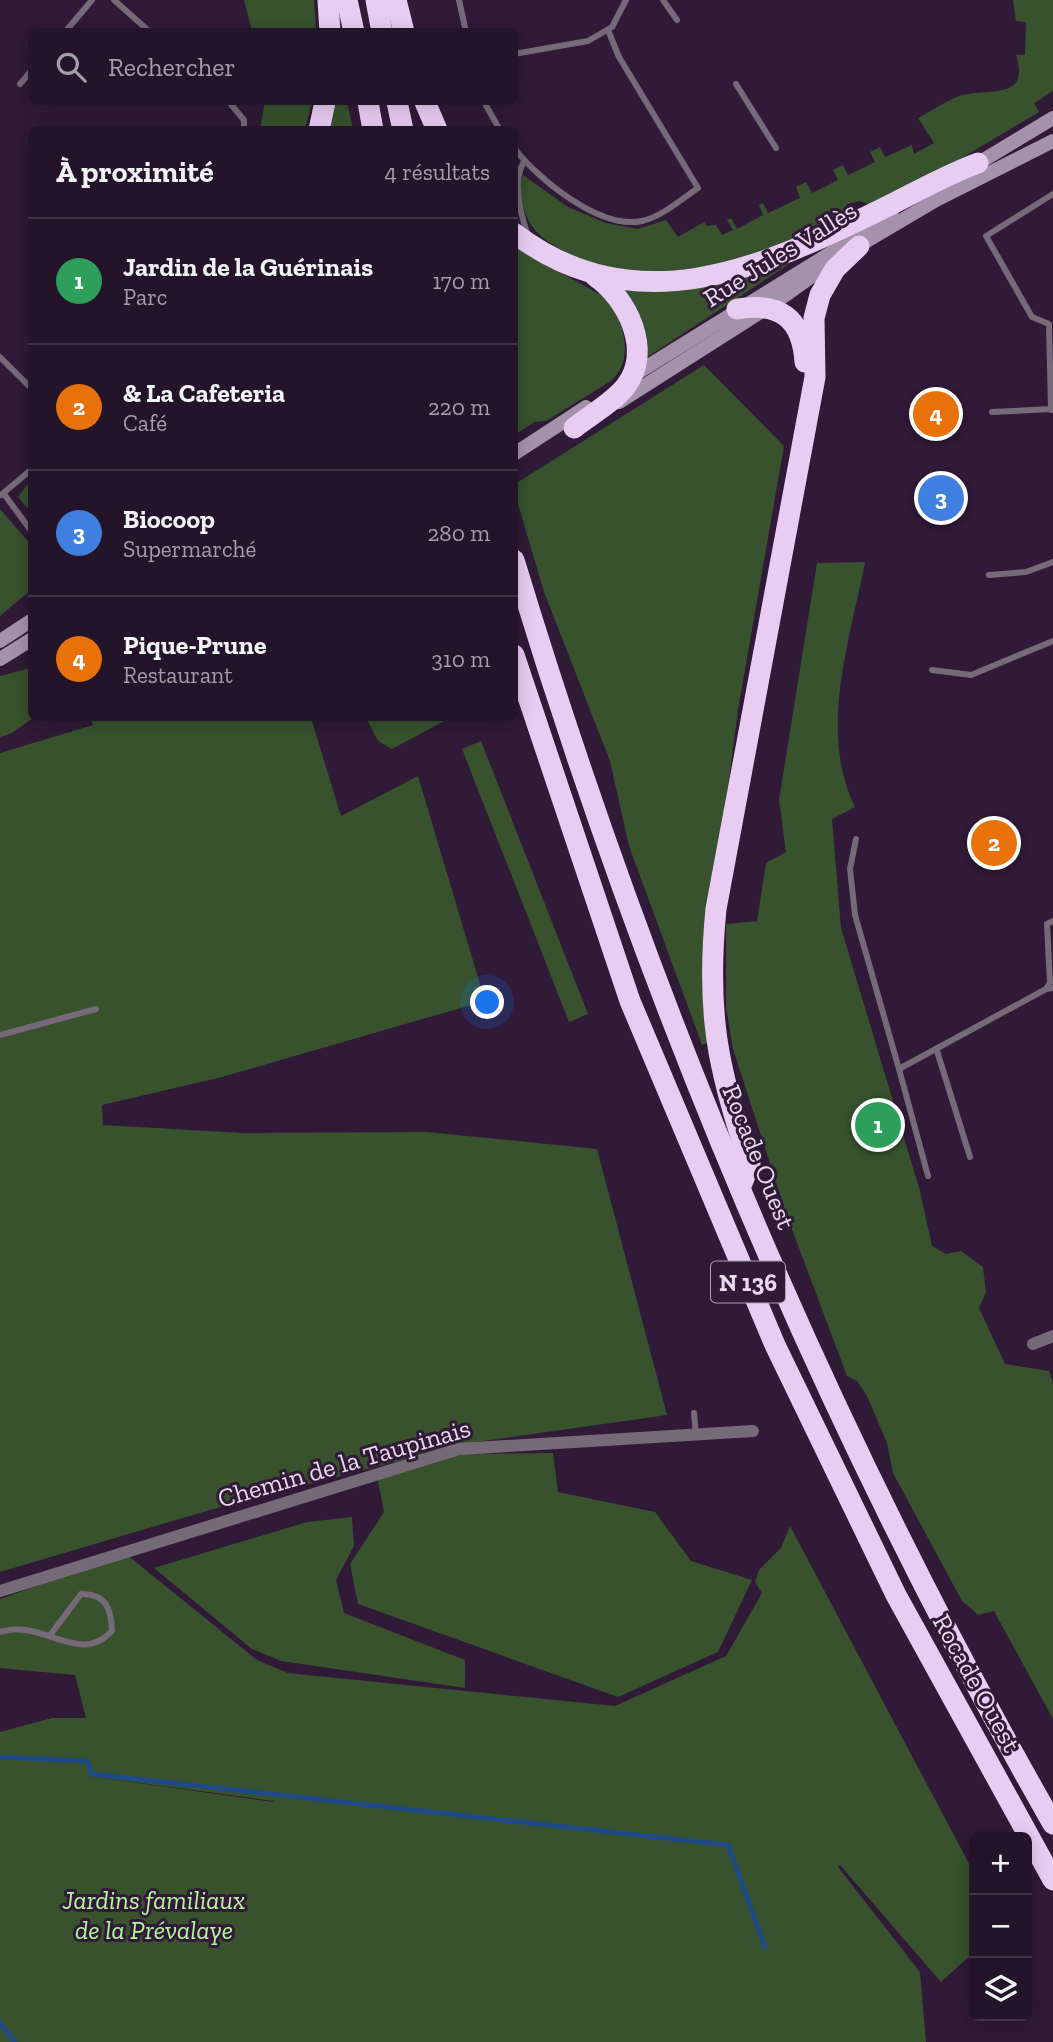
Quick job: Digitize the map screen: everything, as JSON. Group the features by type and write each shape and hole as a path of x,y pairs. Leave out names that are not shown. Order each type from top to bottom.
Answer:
{"highway":[{"path":"328,0 330,28"},
{"path":"347,0 353,28"},
{"path":"376,0 381,28"},
{"path":"396,0 403,28"},
{"path":"320,126 325,105"},
{"path":"369,105 372,126"},
{"path":"398,105 401,126"},
{"path":"426,105 435,126"},
{"path":"593,274 667,283 727,273 793,249 978,163"},
{"path":"523,239 593,274 620,297 627,309 635,343 632,376 621,392 574,428"},
{"path":"740,1188 750,1164 722,1077 715,1040 710,971 716,909 815,377 814,318 817,304 835,269 859,246"},
{"path":"737,309 770,306 794,325 804,350 788,521"},
{"name":"Rocade Ouest","path":"518,572 609,852 740,1188 857,1450 979,1690 1053,1824"},
{"name":"Rocade Ouest","path":"518,666 630,1001 775,1345 896,1595 1053,1880"}],"main road":[{"name":"Rue Jules Vallès","path":"518,452 737,309 1053,118"},
{"name":"Rue Jules Vallès","path":"539,439 574,428 770,306 825,266 936,200 1053,141"},
{"path":"0,642 28,623"},
{"path":"0,659 28,642"}],"street":[{"path":"1033,1345 1053,1336"},
{"name":"Chemin de la Taupinais","path":"0,1591 459,1449 753,1432"}],"lane":[{"path":"68,28 92,0"},
{"path":"114,0 146,28"},
{"path":"459,0 465,28"},
{"path":"518,53 577,44 608,30 625,0"},
{"path":"663,0 677,20"},
{"path":"518,153 543,180 572,200 609,216 634,222 652,217 698,188 619,57 608,30"},
{"path":"20,84 28,75"},
{"path":"736,84 776,148"},
{"path":"232,105 244,120 244,126"},
{"path":"486,105 498,126"},
{"path":"523,239 518,187 519,169 524,161"},
{"path":"992,412 1052,409 1049,324 1032,317 986,236 1053,194"},
{"path":"0,357 28,385"},
{"path":"28,472 2,494 28,527"},
{"path":"989,575 1026,572 1053,562"},
{"path":"932,670 971,675 1053,641"},
{"path":"856,839 850,869 855,915 928,1176"},
{"path":"899,1069 1049,989 1047,924 1053,921"},
{"path":"0,1035 96,1009"},
{"path":"937,1051 970,1157"},
{"path":"694,1413 696,1435"},
{"path":"0,1632 11,1628 51,1634 77,1646 103,1642 112,1631 111,1610 105,1601 93,1594 81,1594 51,1634"}],"green space":[{"path":"244,0 314,0 316,28 251,28"},
{"path":"1013,0 1053,0 1053,91 1034,103 1039,112 928,178 870,205 860,201 847,204 844,219 773,248 735,260 696,268 657,271 619,269 582,259 547,241 529,221 522,203 523,175 568,207 606,223 638,229 666,220 678,237 704,222 707,226 716,225 722,235 733,230 727,220 731,218 737,229 763,215 759,205 763,203 768,213 800,198 796,187 806,182 812,193 838,180 833,170 843,165 848,175 875,162 870,152 880,147 885,157 912,145 914,154 934,143 918,118 957,97 1004,90 1017,80 1019,70 1016,55 1025,55 1026,22 1016,21"},
{"path":"264,105 311,105 306,126 261,126"},
{"path":"331,105 348,105 352,126 326,126"},
{"path":"518,248 606,298 622,328 624,340 623,362 611,381 546,421 534,422 518,433"},
{"path":"788,261 786,266 646,358 641,320 620,288"},
{"path":"704,365 784,446 738,710 708,942 710,1042 702,1045 629,846 610,761 544,592 518,504 518,482"},
{"path":"28,484 28,509 18,497"},
{"path":"0,509 28,541 28,593 0,616"},
{"path":"865,562 840,686 839,748 844,778 855,807 832,819 841,928 920,1191 932,1246 946,1254 961,1251 983,1267 986,1292 979,1308 1005,1364 1049,1371 1053,1383 1053,1719 994,1611 978,1615 962,1601 893,1473 887,1443 867,1396 857,1381 847,1376 787,1216 733,1049 726,1007 726,924 757,921 766,863 786,852 779,800 817,563"},
{"path":"28,669 29,721 12,733 0,737 0,676"},
{"path":"91,721 312,721 341,816 418,776 485,1001 222,1077 102,1105 103,1125 243,1133 427,1132 597,1149 667,1415 463,1444 210,1510 0,1572 0,753 93,725"},
{"path":"368,721 444,721 392,749 378,741"},
{"path":"481,741 588,1014 569,1022 462,749"},
{"path":"553,1453 558,1492 655,1512 691,1561 752,1580 718,1652 618,1697 358,1604 350,1564 384,1512 377,1476 463,1454"},
{"path":"352,1517 354,1546 336,1580 344,1613 465,1660 465,1688 281,1661 252,1649 154,1568 307,1522"},
{"name":"Jardins familiaux de la Prévalaye","path":"790,1526 969,1864 969,1957 941,1982 840,1865 838,1867 920,1972 926,2042 0,2042 0,1732 52,1718 86,1718 75,1675 0,1668 0,1599 126,1554 257,1660 288,1673 615,1706 726,1656 762,1593 755,1582 759,1570 781,1548","holes":["66,1773 274,1801 274,1802"]}],"waterway":[{"path":"0,1757 87,1761 92,1774 728,1845 765,1947"},
{"path":"0,2023 15,2042"}],"place":[{"name":"Pique-Prune","path":"936,414"},
{"name":"Biocoop","path":"941,498"},
{"name":"& La Cafeteria","path":"994,843"},
{"name":"Jardin de la Guérinais","path":"878,1125"}]}
